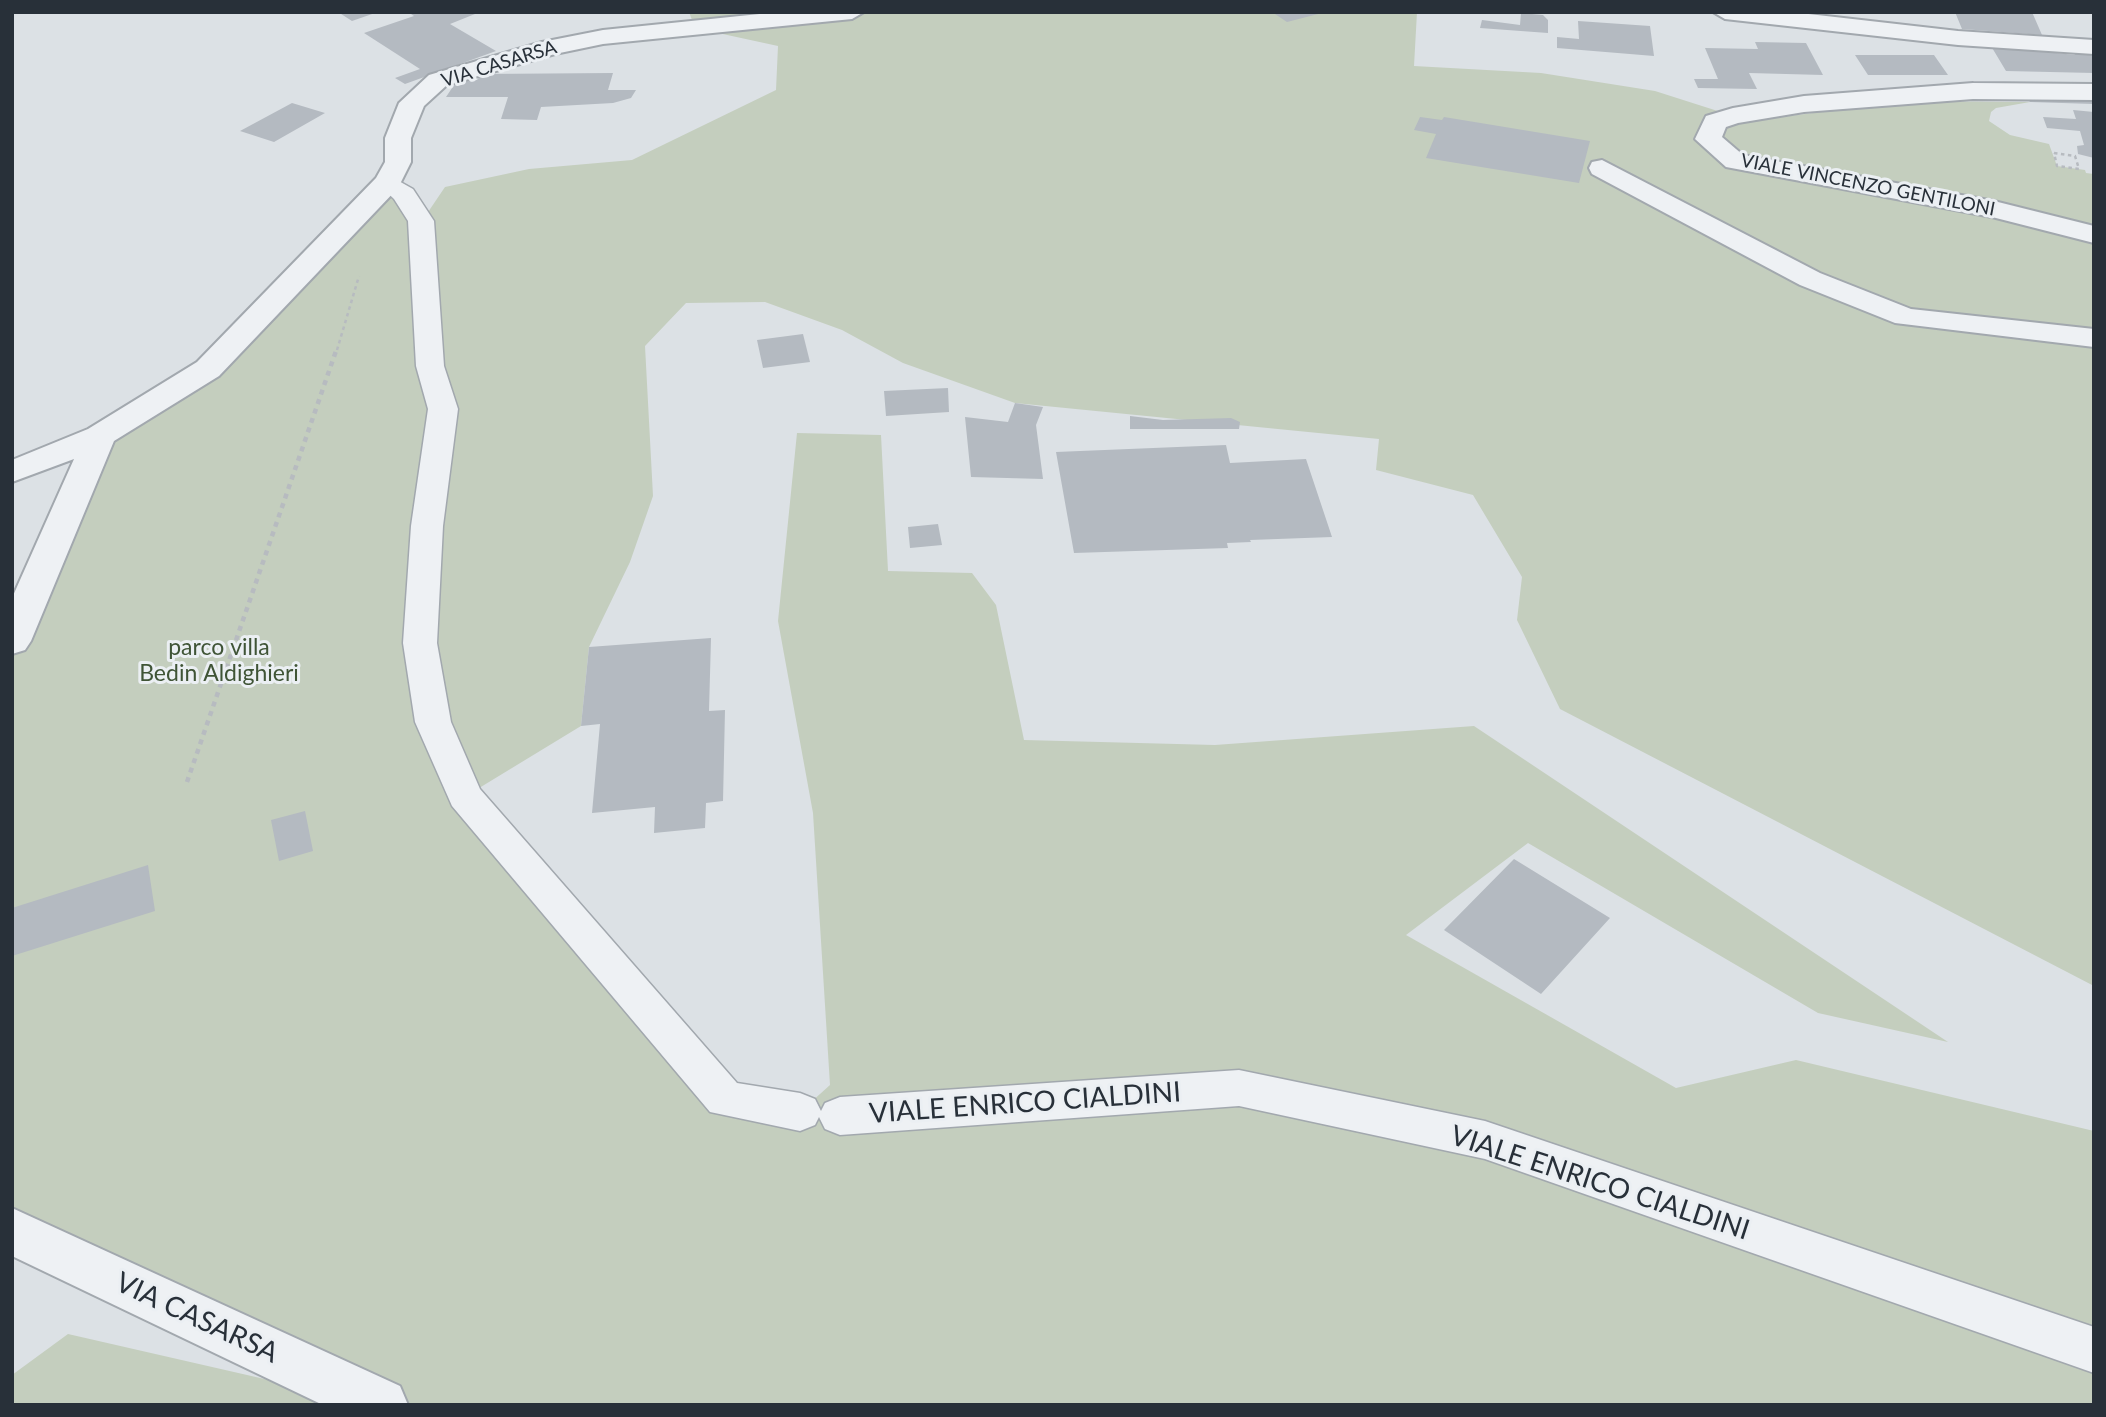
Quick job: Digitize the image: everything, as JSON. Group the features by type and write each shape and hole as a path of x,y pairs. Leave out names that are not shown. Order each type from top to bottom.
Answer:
{"street":[{"name":"VIA CASARSA","path":"12,472 100,436 208,369 388,182 398,162 398,138 412,103 438,80 551,47 603,37 852,12"},
{"path":"1725,12 1944,37 2094,47"},
{"name":"VIALE VINCENZO GENTILONI","path":"2094,92 1973,91 1804,104 1733,116 1715,122 1708,139 1735,161 1994,209 2094,235"},
{"path":"1602,167 1810,279 1906,317 2094,338"},
{"name":"VIALE ENRICO CIALDINI","path":"388,182 404,194 421,221 430,366 443,409 427,526 420,643 433,722 466,796 725,1099 820,1114 1239,1088 1485,1140 2094,1350"},
{"path":"12,641 100,436"},
{"name":"VIA CASARSA","path":"12,1231 381,1405"}],"path":[{"path":"2054,153 2075,156 2079,169 2057,166 2054,153"},
{"path":"187,782 326,385 361,268"}],"green space":[{"name":"parco villa Bedin Aldighieri","path":"689,12 1417,12 1414,66 1541,73 1655,91 1749,121 1909,101 2030,102 1996,108 1991,112 1989,121 2010,135 2049,144 2057,166 2094,174 2094,986 1560,709 1517,620 1522,577 1473,495 1376,470 1379,439 1015,403 903,363 842,330 765,302 686,303 645,346 653,496 630,562 589,647 581,726 466,796 725,1099 800,1112 830,1085 813,813 778,621 797,433 881,435 888,571 972,573 996,605 1024,740 1215,745 1474,726 1948,1042 1818,1013 1528,843 1406,935 1676,1088 1796,1060 2094,1131 2094,1405 381,1405 12,1231 12,641 100,436 208,369 388,182 422,221 445,187 529,169 632,160 776,90 778,46 695,28"},
{"path":"68,1334 378,1405 12,1405 12,1375"}],"building":[{"path":"338,12 375,12 375,13 352,21"},
{"path":"408,12 480,12 450,24 496,51 405,84 395,78 420,69 364,33 414,16"},
{"path":"1272,12 1322,12 1322,13 1287,22"},
{"path":"1955,12 2032,12 2042,35 1962,29"},
{"path":"1521,13 1543,15 1548,20 1548,33 1480,28 1482,20 1520,25"},
{"path":"1578,21 1650,26 1654,56 1557,48 1557,37 1579,39"},
{"path":"1755,42 1806,43 1823,75 1749,73 1757,89 1698,88 1694,79 1718,79 1705,48 1758,49"},
{"path":"1991,46 2075,55 2073,51 2094,52 2094,73 2006,71"},
{"path":"1855,55 1934,55 1948,75 1868,75"},
{"path":"613,73 608,90 636,90 631,98 613,103 541,107 537,120 501,119 508,97 446,97 458,79 477,80 482,74"},
{"path":"2026,97 2094,98 2094,104 2030,102"},
{"path":"292,103 325,113 274,142 240,131"},
{"path":"2073,110 2094,112 2094,158 2078,154 2077,146 2084,145 2080,131 2047,128 2043,117 2076,119"},
{"path":"1420,117 1442,120 1444,117 1590,141 1579,183 1426,158 1436,134 1414,130"},
{"path":"803,334 810,362 763,368 757,340"},
{"path":"948,388 949,412 886,416 884,391"},
{"path":"1015,403 1043,407 1036,425 1043,479 971,477 965,417 1008,422"},
{"path":"1130,416 1163,420 1231,418 1240,422 1239,429 1130,429"},
{"path":"1226,445 1230,463 1306,459 1332,537 1250,540 1251,542 1227,543 1228,548 1074,553 1056,452"},
{"path":"938,524 942,545 910,548 908,527"},
{"path":"711,638 709,711 725,710 723,801 706,803 705,828 654,833 655,807 592,813 600,724 581,726 589,647"},
{"path":"305,811 313,851 279,861 271,820"},
{"path":"1514,859 1610,918 1541,994 1444,930"},
{"path":"148,865 155,911 12,956 12,908"}]}
